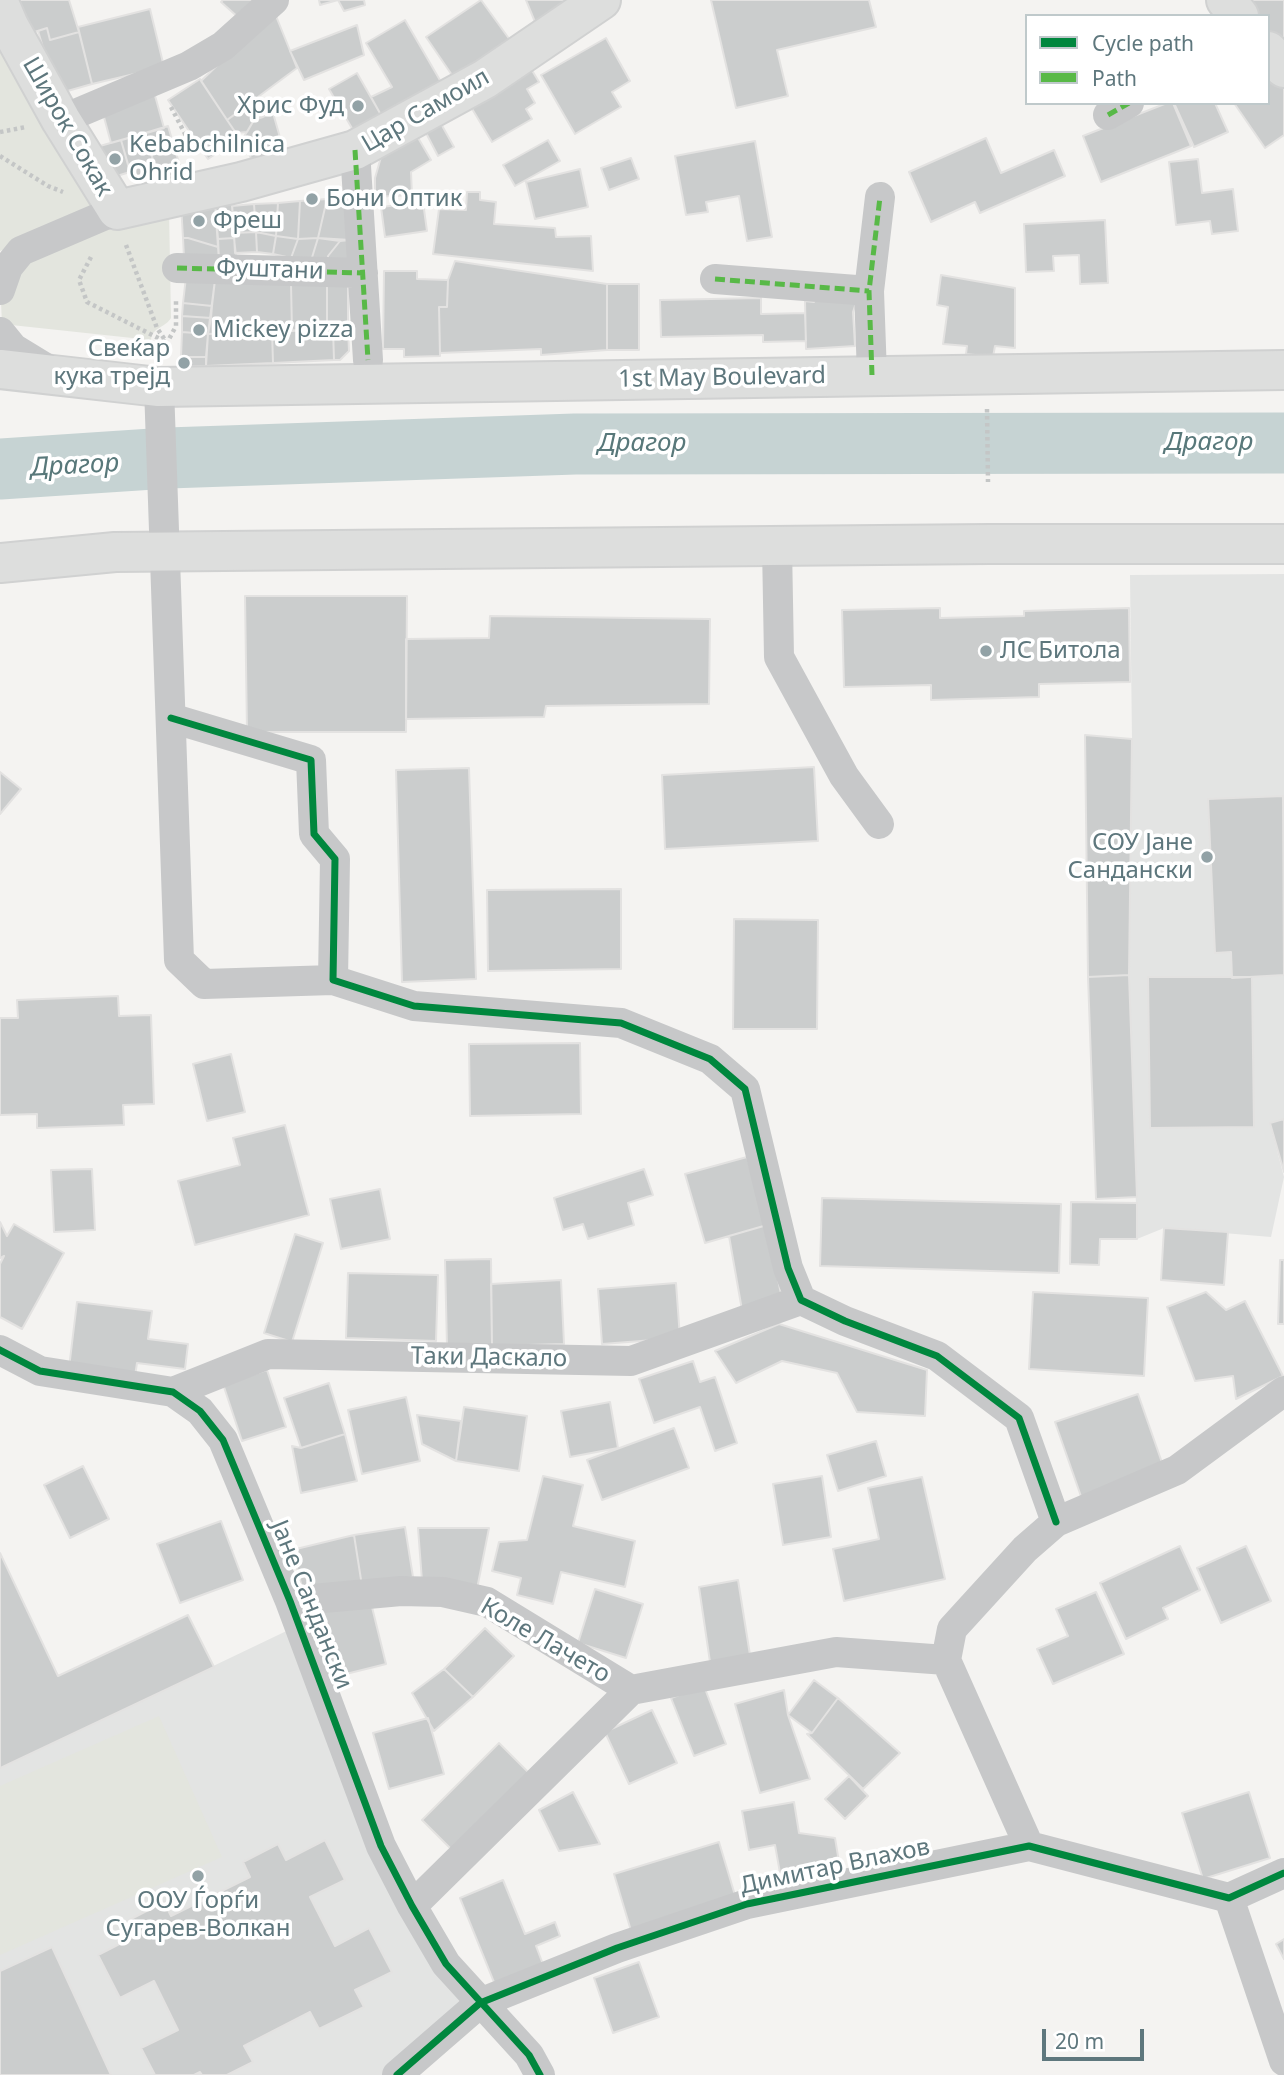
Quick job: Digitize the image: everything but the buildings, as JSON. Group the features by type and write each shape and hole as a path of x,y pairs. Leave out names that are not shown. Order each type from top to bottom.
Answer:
{"main road":[{"name":"Цар Самоил","path":"355,150 485,79 601,0"},
{"name":"Широк Сокак","path":"0,5 61,120 117,210"},
{"path":"1270,53 1284,68"},
{"path":"117,210 314,163 355,150"},
{"name":"1st May Boulevard","path":"0,369 159,387 1284,370"},
{"path":"0,563 115,552 1284,544"}],"street":[{"path":"61,120 157,81 223,47 274,0"},
{"name":"Цар Самоил","path":"355,150 368,360"},
{"path":"872,375 869,291 880,197"},
{"path":"0,290 8,267 21,251 117,210"},
{"name":"Фуштани","path":"177,268 363,273"},
{"path":"715,279 869,291"},
{"path":"0,332 13,348 57,375"},
{"path":"159,387 179,960 204,984 333,980 414,1006 621,1023 710,1059 745,1089 788,1269 801,1300 845,1321 937,1356 1019,1418 1056,1522"},
{"path":"777,546 779,657 844,776 879,824"},
{"path":"171,718 311,760 314,834 335,859 333,980"},
{"name":"Таки Даскало","path":"173,1392 268,1354 631,1361 801,1300"},
{"name":"Јане Сандански","path":"0,1350 40,1371 173,1392 200,1411 223,1440 290,1601 381,1846 446,1964 529,2054 540,2075"},
{"path":"1284,1391 1177,1470 1056,1522 1025,1549 952,1629 947,1660 1029,1846 1229,1898 1284,1873"},
{"name":"Коле Лачето","path":"290,1601 401,1591 443,1592 486,1602 631,1690"},
{"name":"Коле Лачето","path":"412,1906 631,1690 836,1652 947,1660"},
{"name":"Димитар Влахов","path":"397,2075 480,2003 617,1948 747,1904 1029,1846"},
{"path":"1229,1898 1284,2061"}],"path":[{"path":"157,81 213,188"},
{"path":"0,156 48,186 71,195"},
{"path":"96,247 79,280 87,302 167,343"},
{"path":"987,408 988,482"}],"shaded area":[{"path":"0,45 40,124 82,189 112,209 0,251"},
{"path":"169,210 171,318 154,332 151,340 2,324 1,302 23,254"},
{"name":"СОУ Јане Сандански","path":"1284,574 1284,1119 1270,1124 1284,1177 1271,1237 1164,1228 1137,1239 1129,975 1132,739 1130,575"},
{"name":"ООУ Ѓорѓи Сугарев-Волкан","path":"299,1625 351,1763 480,2003 397,2075 0,2075 0,1768"},
{"path":"159,1716 222,1857 0,1955 0,1786"}],"waterway":[{"name":"Драгор","path":"0,469 168,458 575,444 1284,443"}],"marked path":[{"path":"1108,115 1126,105"},
{"path":"355,150 368,360"},
{"path":"872,375 869,291 880,197"},
{"path":"177,268 363,273"},
{"path":"715,279 869,291"}],"cycle path":[{"path":"171,718 311,760 314,834 335,859 333,980 414,1006 621,1023 710,1059 745,1089 788,1268 801,1300 845,1321 937,1356 1019,1418 1056,1522"},
{"path":"0,1350 40,1371 173,1392 200,1411 223,1440 290,1601 381,1846 446,1964 529,2055 540,2075"},
{"path":"397,2075 480,2003 617,1948 747,1904 1029,1846 1229,1898 1284,1873"}],"place":[{"name":"Хрис Фуд","path":"358,106"},
{"name":"Kebabchilnica Ohrid","path":"115,159"},
{"name":"Бони Оптик","path":"312,199"},
{"name":"Фреш","path":"199,221"},
{"name":"Mickey pizza","path":"199,330"},
{"name":"Свеќар кука трејд","path":"184,363"},
{"name":"ЛС Битола","path":"986,651"},
{"name":"СОУ Јане Сандански","path":"1207,857"},
{"name":"ООУ Ѓорѓи Сугарев-Волкан","path":"198,1876"}]}
